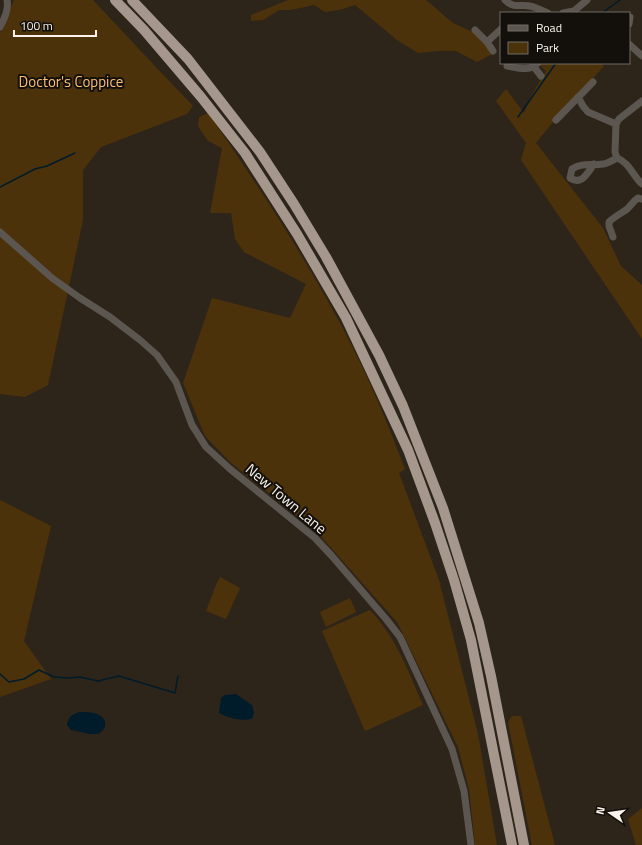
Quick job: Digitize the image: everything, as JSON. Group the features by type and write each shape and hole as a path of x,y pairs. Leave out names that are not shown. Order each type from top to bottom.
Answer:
{"highway":[{"path":"115,0 144,30 201,96 245,153 297,234 350,325 408,450 454,580 471,640 512,845"},
{"path":"132,0 188,59 260,152 326,257 379,355 402,406 443,508 479,623 491,676 524,845"}],"street":[{"path":"0,27 6,14 8,4 7,0"},
{"path":"505,0 515,10 531,6 546,12"},
{"path":"574,12 587,0"},
{"path":"475,30 487,42 493,51"},
{"path":"487,42 500,30"},
{"path":"630,45 642,56"},
{"path":"507,66 523,69 536,65 541,76"},
{"path":"556,120 593,82"},
{"path":"578,97 588,112 616,124"},
{"path":"617,158 615,152 616,124 619,119 642,101"},
{"path":"594,164 604,164 617,158 622,159 642,184"},
{"path":"613,237 609,222 627,209 634,200 638,198 642,199"},
{"name":"New Town Lane","path":"0,232 52,278 110,317 157,355 176,382 192,425 206,447 230,469 315,538 332,555 400,637 452,749 464,791 471,845"}],"green space":[{"name":"Doctor's Coppice","path":"14,0 93,0 193,106 187,114 101,147 83,170 83,220 48,385 25,397 0,394 0,33"},
{"path":"288,0 426,0 453,23 475,33 494,53 477,62 456,51 418,53 397,40 355,5 339,10 325,12 314,5 291,10 279,10 263,20 251,21 251,15"},
{"path":"539,64 601,64 604,66 536,143 603,228 621,266 642,285 642,339 521,160 526,143 496,101 506,89 524,113 530,98 546,71"},
{"path":"208,113 265,198 318,284 359,359 393,438 405,469 399,473 439,580 478,734 497,845 475,845 469,789 458,747 397,622 317,532 230,462 205,436 183,383 212,298 290,318 306,284 244,252 235,239 231,213 210,213 222,148 208,141 198,126 199,117"},
{"path":"0,500 51,526 24,641 51,679 0,697"},
{"path":"220,577 240,588 226,619 206,611"},
{"path":"350,598 356,612 326,627 320,612"},
{"path":"370,610 387,631 401,655 423,705 365,731 322,631"},
{"path":"512,716 521,716 555,845 532,845 508,722"},
{"path":"642,808 642,845 636,845 628,819"}],"water":[{"path":"236,694 252,705 254,713 252,719 235,719 219,713 221,698 225,695"},
{"path":"80,712 94,713 101,716 105,721 105,727 102,732 93,734 71,730 67,725 69,718"}],"waterway":[{"path":"603,12 620,0"},
{"path":"518,117 555,64"},
{"path":"0,187 35,169 47,166 75,153"},
{"path":"0,674 9,682 24,679 39,670 54,677 80,677 98,681 119,676 175,693 178,676"}]}
